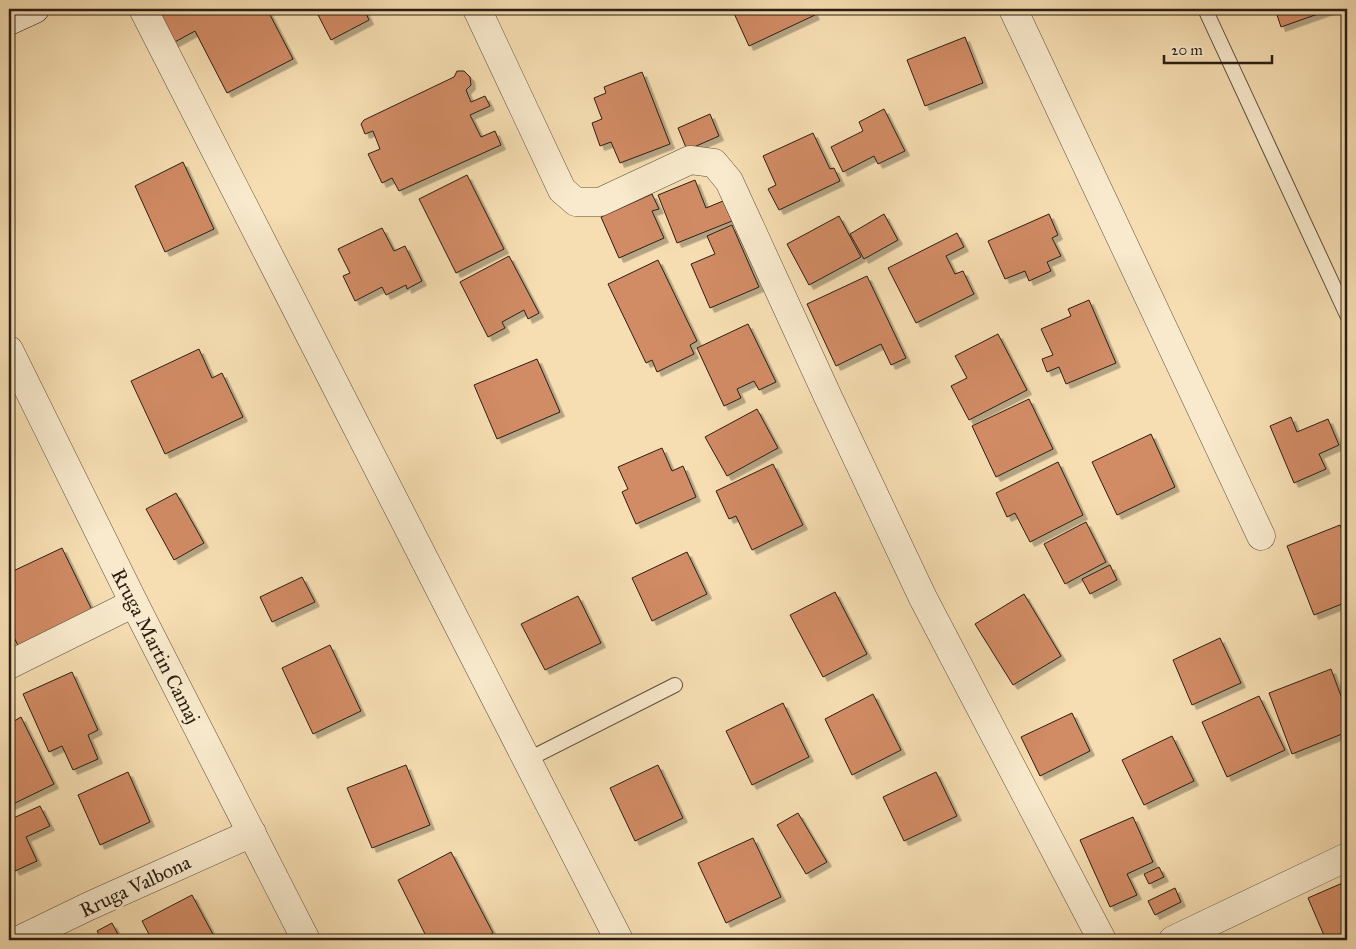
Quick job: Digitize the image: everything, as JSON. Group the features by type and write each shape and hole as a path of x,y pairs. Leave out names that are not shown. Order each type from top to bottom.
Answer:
{"street":[{"path":"9,21 35,9"},
{"path":"143,9 619,940"},
{"path":"476,9 562,190 576,202 600,202 690,160 714,163 729,181 923,598 1102,940"},
{"path":"1013,9 1261,536"},
{"name":"Rruga Martin Camaj","path":"9,350 134,603 306,940"},
{"path":"9,665 134,603"},
{"name":"Rruga Valbona","path":"19,940 87,907 252,833"},
{"path":"1173,940 1347,857"}],"lane":[{"path":"1205,9 1347,315"},
{"path":"527,760 675,685"}],"building":[{"path":"168,9 267,9 293,59 227,93 195,31 173,43 158,14"},
{"path":"315,9 364,9 369,20 331,40"},
{"path":"732,9 812,9 815,15 749,46"},
{"path":"1275,9 1332,9 1281,27"},
{"path":"965,37 983,83 925,106 907,60"},
{"path":"457,71 464,71 470,77 471,85 466,90 471,102 485,96 490,106 470,115 481,137 495,131 501,145 399,191 392,178 382,183 368,154 380,149 373,131 365,134 361,124 364,120 454,77"},
{"path":"642,72 670,144 620,163 611,142 600,146 592,123 602,119 594,98 606,93 604,87"},
{"path":"884,109 905,151 878,164 874,156 843,172 831,147 863,131 859,122"},
{"path":"710,114 719,136 687,150 678,128"},
{"path":"813,133 830,169 834,168 840,181 779,210 768,189 776,185 763,156"},
{"path":"183,162 214,229 165,252 135,186"},
{"path":"467,175 504,249 456,273 419,199"},
{"path":"695,180 706,208 723,201 732,221 677,243 658,195"},
{"path":"652,194 659,209 652,211 664,238 619,258 601,217"},
{"path":"884,214 898,240 864,259 850,234"},
{"path":"1049,214 1058,235 1052,238 1061,256 1047,262 1051,271 1029,281 1025,271 1005,279 988,241"},
{"path":"839,216 861,257 809,285 787,244"},
{"path":"732,225 759,287 710,308 691,264 715,254 707,236"},
{"path":"382,228 394,251 405,246 422,281 407,289 406,285 386,295 382,287 355,301 343,276 350,273 338,249"},
{"path":"957,233 964,247 946,256 955,274 963,271 974,294 916,323 888,268"},
{"path":"509,256 539,313 528,319 524,310 502,322 505,328 488,337 460,282"},
{"path":"658,260 697,341 690,345 694,354 657,372 652,360 646,363 608,284"},
{"path":"867,276 906,358 891,365 881,344 836,366 807,304"},
{"path":"1089,300 1116,363 1066,384 1059,367 1047,372 1042,359 1053,355 1041,329 1071,316 1068,309"},
{"path":"748,324 776,382 759,390 754,381 737,389 741,398 724,406 697,348"},
{"path":"998,334 1027,390 969,420 951,386 967,378 955,356"},
{"path":"199,349 212,378 222,373 243,417 165,454 131,381"},
{"path":"537,359 560,412 497,439 474,385"},
{"path":"1029,399 1053,449 996,477 972,426"},
{"path":"757,409 778,448 727,476 705,437"},
{"path":"1291,417 1297,432 1328,419 1339,445 1319,454 1326,469 1294,483 1270,426"},
{"path":"1151,434 1175,487 1117,515 1092,462"},
{"path":"662,448 672,471 683,466 696,497 636,524 622,492 628,489 618,467"},
{"path":"1058,462 1083,515 1030,542 1015,513 1007,517 996,493"},
{"path":"773,464 803,525 752,550 736,516 729,519 716,491"},
{"path":"176,493 204,543 174,560 146,509"},
{"path":"1086,522 1106,562 1065,584 1044,544"},
{"path":"1340,525 1347,543 1347,602 1314,615 1287,546"},
{"path":"62,548 92,610 18,646 9,626 9,573"},
{"path":"687,552 707,594 652,621 632,578"},
{"path":"1110,565 1117,580 1090,594 1082,579"},
{"path":"302,577 315,602 272,622 260,597"},
{"path":"835,592 867,654 823,677 790,615"},
{"path":"1024,594 1061,656 1013,685 975,624"},
{"path":"578,596 601,643 545,670 521,624"},
{"path":"1220,638 1241,683 1192,705 1173,660"},
{"path":"330,645 361,711 313,734 282,668"},
{"path":"1331,669 1347,712 1347,732 1292,754 1269,693"},
{"path":"72,672 98,730 88,735 98,759 73,770 62,746 49,752 23,694"},
{"path":"873,694 901,750 852,775 825,719"},
{"path":"1259,696 1285,750 1227,777 1202,722"},
{"path":"783,703 809,757 752,785 726,731"},
{"path":"1072,713 1090,751 1040,776 1021,737"},
{"path":"21,717 54,784 9,806 9,724"},
{"path":"1172,736 1194,781 1144,805 1122,760"},
{"path":"406,765 430,825 372,848 347,788"},
{"path":"658,765 683,818 635,841 610,788"},
{"path":"128,772 150,822 100,845 78,795"},
{"path":"936,772 957,816 904,841 883,797"},
{"path":"40,806 50,826 26,837 37,861 15,871 9,857 9,820"},
{"path":"798,813 827,862 806,874 777,825"},
{"path":"1133,817 1153,862 1127,874 1137,895 1110,907 1080,840"},
{"path":"753,838 781,897 726,923 698,863"},
{"path":"451,852 493,933 480,940 428,940 398,880"},
{"path":"1159,867 1164,877 1149,884 1144,874"},
{"path":"1347,881 1347,940 1326,940 1308,898"},
{"path":"1175,888 1181,902 1155,915 1148,901"},
{"path":"192,895 216,940 152,940 142,921"},
{"path":"112,923 121,940 102,940 97,931"}]}
